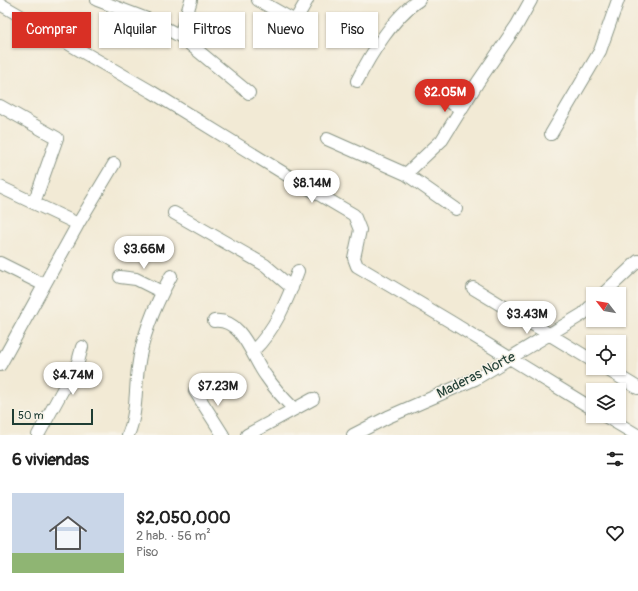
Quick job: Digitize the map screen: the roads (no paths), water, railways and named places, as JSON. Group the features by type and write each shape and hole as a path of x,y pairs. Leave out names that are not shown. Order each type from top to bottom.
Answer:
{"street":[{"path":"97,0 150,20 179,35"},
{"path":"187,12 191,0"},
{"path":"258,0 279,12"},
{"path":"301,12 308,0"},
{"path":"357,81 370,55 397,21 419,0"},
{"path":"406,174 442,140 478,82 517,25 531,0"},
{"path":"551,134 600,51 618,0"},
{"path":"0,4 152,92 354,215 360,230 354,258 357,266 586,404"},
{"path":"195,48 249,93"},
{"path":"428,91 462,109"},
{"path":"0,106 57,138 34,203"},
{"path":"328,139 406,174 456,209"},
{"path":"0,365 78,224 114,164"},
{"path":"0,187 78,224"},
{"path":"174,213 265,265 292,288"},
{"path":"610,287 638,261"},
{"path":"0,263 44,285"},
{"path":"253,351 262,342 282,310 298,271"},
{"path":"128,435 136,398 142,342 153,309 171,276"},
{"path":"120,277 136,280 162,292"},
{"path":"473,288 586,357"},
{"name":"Maderas Norte","path":"353,435 388,417 475,379 511,359 586,311"},
{"path":"214,321 221,320 230,325 241,335 253,351 264,375 294,409"},
{"path":"38,435 78,362 82,347"},
{"path":"617,375 638,388"},
{"path":"195,391 223,435"},
{"path":"247,435 313,399"},
{"path":"617,423 637,435"}]}
